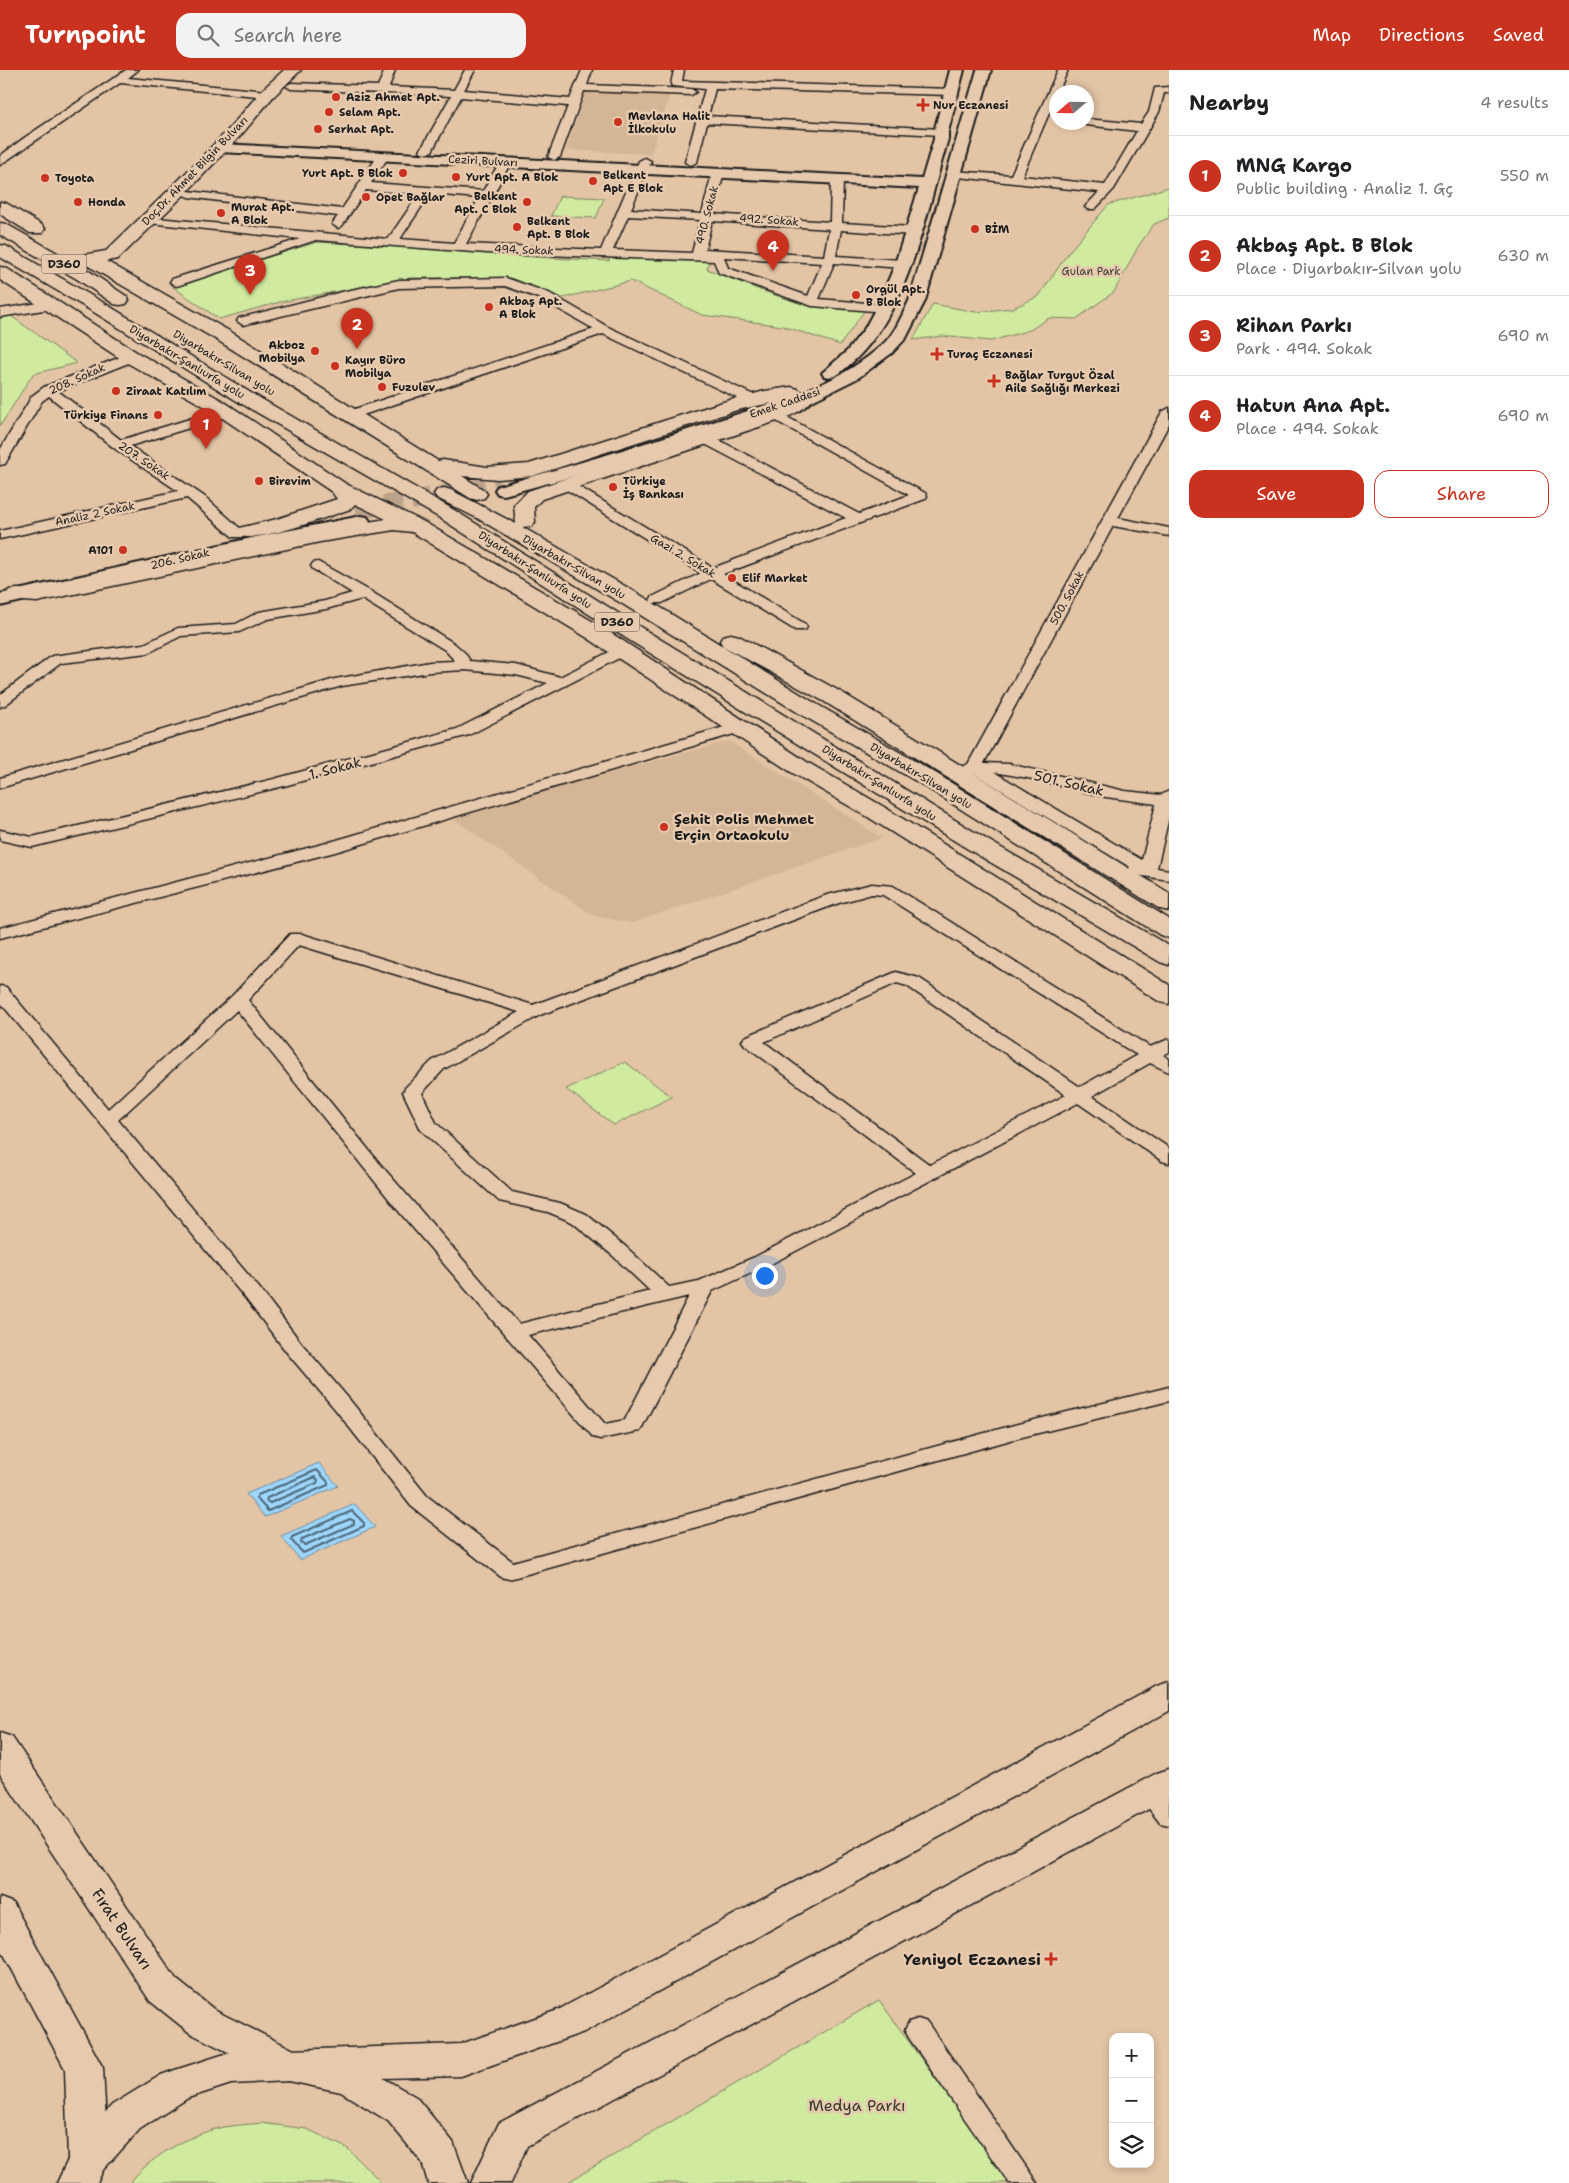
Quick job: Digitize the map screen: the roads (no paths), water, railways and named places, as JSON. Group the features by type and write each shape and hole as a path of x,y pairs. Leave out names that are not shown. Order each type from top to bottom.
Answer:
{"main road":[{"name":"Doç.Dr. Ahmet Bilgin Bulvarı","path":"292,78 231,143 166,222 116,275 83,255 112,255 231,143 267,94 292,78 307,70"},
{"path":"0,207 53,238"},
{"name":"Diyarbakır-Silvan yolu","path":"0,228 83,275 425,484 484,514 629,598 805,706 929,779 1169,930"},
{"name":"Diyarbakır-Şanlıurfa yolu","path":"0,250 59,296 244,397 447,514 637,635 977,844 1169,957"},
{"path":"0,272 59,296 339,488 417,526 622,651 738,728 1169,996"},
{"path":"116,275 217,332 421,460 657,600 966,771 1106,866 1169,904"},
{"path":"59,296 62,314 131,357 222,409"},
{"path":"161,320 305,387"},
{"path":"421,460 467,472 499,474 517,472 571,458 753,400 798,396"},
{"path":"525,522 524,505 535,495 776,415 790,409 798,396"},
{"path":"9,594 30,579 282,524 343,505 348,499 339,488"},
{"path":"9,594 37,596 366,528 394,524 417,526"},
{"path":"737,644 929,779"},
{"path":"688,694 977,844"},
{"path":"83,2171 126,2117 175,2086 231,2068 461,2060 571,2021 1169,1696"},
{"name":"Fırat Bulvarı","path":"0,1746 163,1990 203,2022 289,2065"},
{"path":"491,2183 513,2135 1162,1797"},
{"path":"0,1913 84,2068 83,2171"},
{"path":"289,2065 350,2078 402,2108 439,2154 448,2183"}],"street":[{"path":"0,162 28,140 133,70"},
{"path":"382,90 390,70"},
{"path":"426,150 470,70"},
{"path":"554,157 586,70"},
{"path":"679,70 676,84 710,90"},
{"name":"Emek Caddesi","path":"798,396 851,357 866,340 886,308 902,264 928,179 953,92 957,70"},
{"name":"Emek Caddesi","path":"502,488 613,460 798,396 852,375 879,356 898,338 917,301 943,214 952,174 984,70"},
{"path":"1015,179 1064,70"},
{"path":"292,78 382,90 457,93 574,103"},
{"path":"118,80 267,94"},
{"path":"580,88 953,92"},
{"path":"691,162 710,90"},
{"path":"1091,207 1108,189 1154,112 1159,90 1169,90"},
{"path":"1042,118 1049,118"},
{"path":"1094,123 1144,128"},
{"path":"701,124 941,135"},
{"name":"Ceziri Bulvarı","path":"231,143 554,157 718,173 837,179 928,179"},
{"name":"Ceziri Bulvarı","path":"231,143 383,156 504,162 643,165 691,162 928,179"},
{"path":"176,282 322,238 344,214 383,156"},
{"path":"458,247 504,162"},
{"path":"606,253 625,212 643,165"},
{"name":"490. Sokak","path":"697,254 718,173"},
{"path":"952,174 1108,189"},
{"path":"812,302 829,260 836,225 837,179"},
{"path":"363,186 486,195"},
{"path":"392,242 427,191"},
{"path":"188,194 344,214"},
{"name":"492. Sokak","path":"625,212 912,231"},
{"name":"494. Sokak","path":"149,219 322,238 458,247 606,253 697,254 719,258 723,270 812,302 886,308"},
{"path":"697,254 902,264"},
{"path":"243,321 346,295 399,284 506,282 545,296 604,330 753,400"},
{"path":"0,313 59,296"},
{"path":"351,415 604,330"},
{"name":"208. Sokak","path":"0,461 37,399 48,390 131,357"},
{"name":"207. Sokak","path":"48,390 119,445 190,493 238,534"},
{"path":"119,445 222,409"},
{"name":"500. Sokak","path":"966,771 1169,412"},
{"path":"657,600 712,573 856,518 920,496 776,415"},
{"path":"706,439 856,518"},
{"name":"Gazi 2. Sokak","path":"566,485 800,627"},
{"name":"Analiz 2 Sokak","path":"0,534 190,493"},
{"name":"206. Sokak","path":"9,594 256,542 358,516"},
{"path":"1108,521 1169,532"},
{"path":"318,566 450,647 460,656 465,665"},
{"path":"0,702 57,659 148,648 178,632 239,628 264,615 326,605 365,594"},
{"name":"1. Sokak","path":"0,835 32,842 278,783 463,732 622,651"},
{"path":"0,783 340,682 430,667 465,665 516,670 562,682"},
{"path":"0,933 329,848 738,728"},
{"name":"501. Sokak","path":"966,771 1007,768 1148,800 1167,798 1148,871"},
{"path":"966,771 1148,871"},
{"path":"1106,866 1169,875"},
{"path":"665,1294 619,1251 579,1218 553,1207 506,1197 428,1126 412,1092 438,1065 534,1011 833,899 872,889 887,890 1169,1067"},
{"path":"107,1120 238,1000 296,938 534,1011"},
{"path":"928,1173 751,1041 896,977 913,982 1169,1157"},
{"path":"0,991 253,1294 294,1349 342,1404 419,1501 509,1571 1018,1431 1169,1394"},
{"path":"238,1000 380,1176 600,1432 633,1426 704,1287"},
{"path":"514,1332 665,1294 704,1287 762,1261 1078,1096 1169,1044"},
{"path":"918,2030 1024,2183"}],"water":[{"path":"319,1463 338,1486 265,1517 246,1494"},
{"path":"355,1504 375,1527 300,1560 281,1536"}],"tunnel":[{"path":"356,510 500,485"}],"place":[{"name":"Aziz Ahmet Apt.","path":"336,97"},
{"name":"Nur Eczanesi","path":"923,105"},
{"name":"Selam Apt.","path":"329,112"},
{"name":"Mevlana Halit İlkokulu","path":"618,122"},
{"name":"Serhat Apt.","path":"318,129"},
{"name":"Yurt Apt. B Blok","path":"403,173"},
{"name":"Yurt Apt. A Blok","path":"456,177"},
{"name":"Toyota","path":"45,178"},
{"name":"Belkent Apt E Blok","path":"593,181"},
{"name":"Opet Bağlar","path":"366,197"},
{"name":"Honda","path":"78,202"},
{"name":"Belkent Apt. C Blok","path":"527,202"},
{"name":"Murat Apt. A Blok","path":"221,213"},
{"name":"Belkent Apt. B Blok","path":"517,227"},
{"name":"BİM","path":"975,229"},
{"name":"Hatun Ana Apt.","path":"773,271"},
{"name":"Rihan Parkı","path":"250,295"},
{"name":"Orgül Apt. B Blok","path":"856,295"},
{"name":"Akbaş Apt. A Blok","path":"489,307"},
{"name":"Akbaş Apt. B Blok","path":"357,349"},
{"name":"Akboz Mobilya","path":"315,351"},
{"name":"Turaç Eczanesi","path":"937,354"},
{"name":"Kayır Büro Mobilya","path":"335,366"},
{"name":"Bağlar Turgut Özal Aile Sağlığı Merkezi","path":"994,381"},
{"name":"Fuzulev","path":"382,387"},
{"name":"Ziraat Katılım","path":"116,391"},
{"name":"Türkiye Finans","path":"158,415"},
{"name":"MNG Kargo","path":"206,449"},
{"name":"Birevim","path":"259,481"},
{"name":"Türkiye İş Bankası","path":"613,487"},
{"name":"A101","path":"123,550"},
{"name":"Elif Market","path":"732,578"},
{"name":"Şehit Polis Mehmet Erçin Ortaokulu","path":"664,827"},
{"name":"Yeniyol Eczanesi","path":"1051,1959"}],"park label":[{"name":"Gulan Park","path":"1091,271"},
{"name":"Medya Parkı","path":"857,2105"}]}
